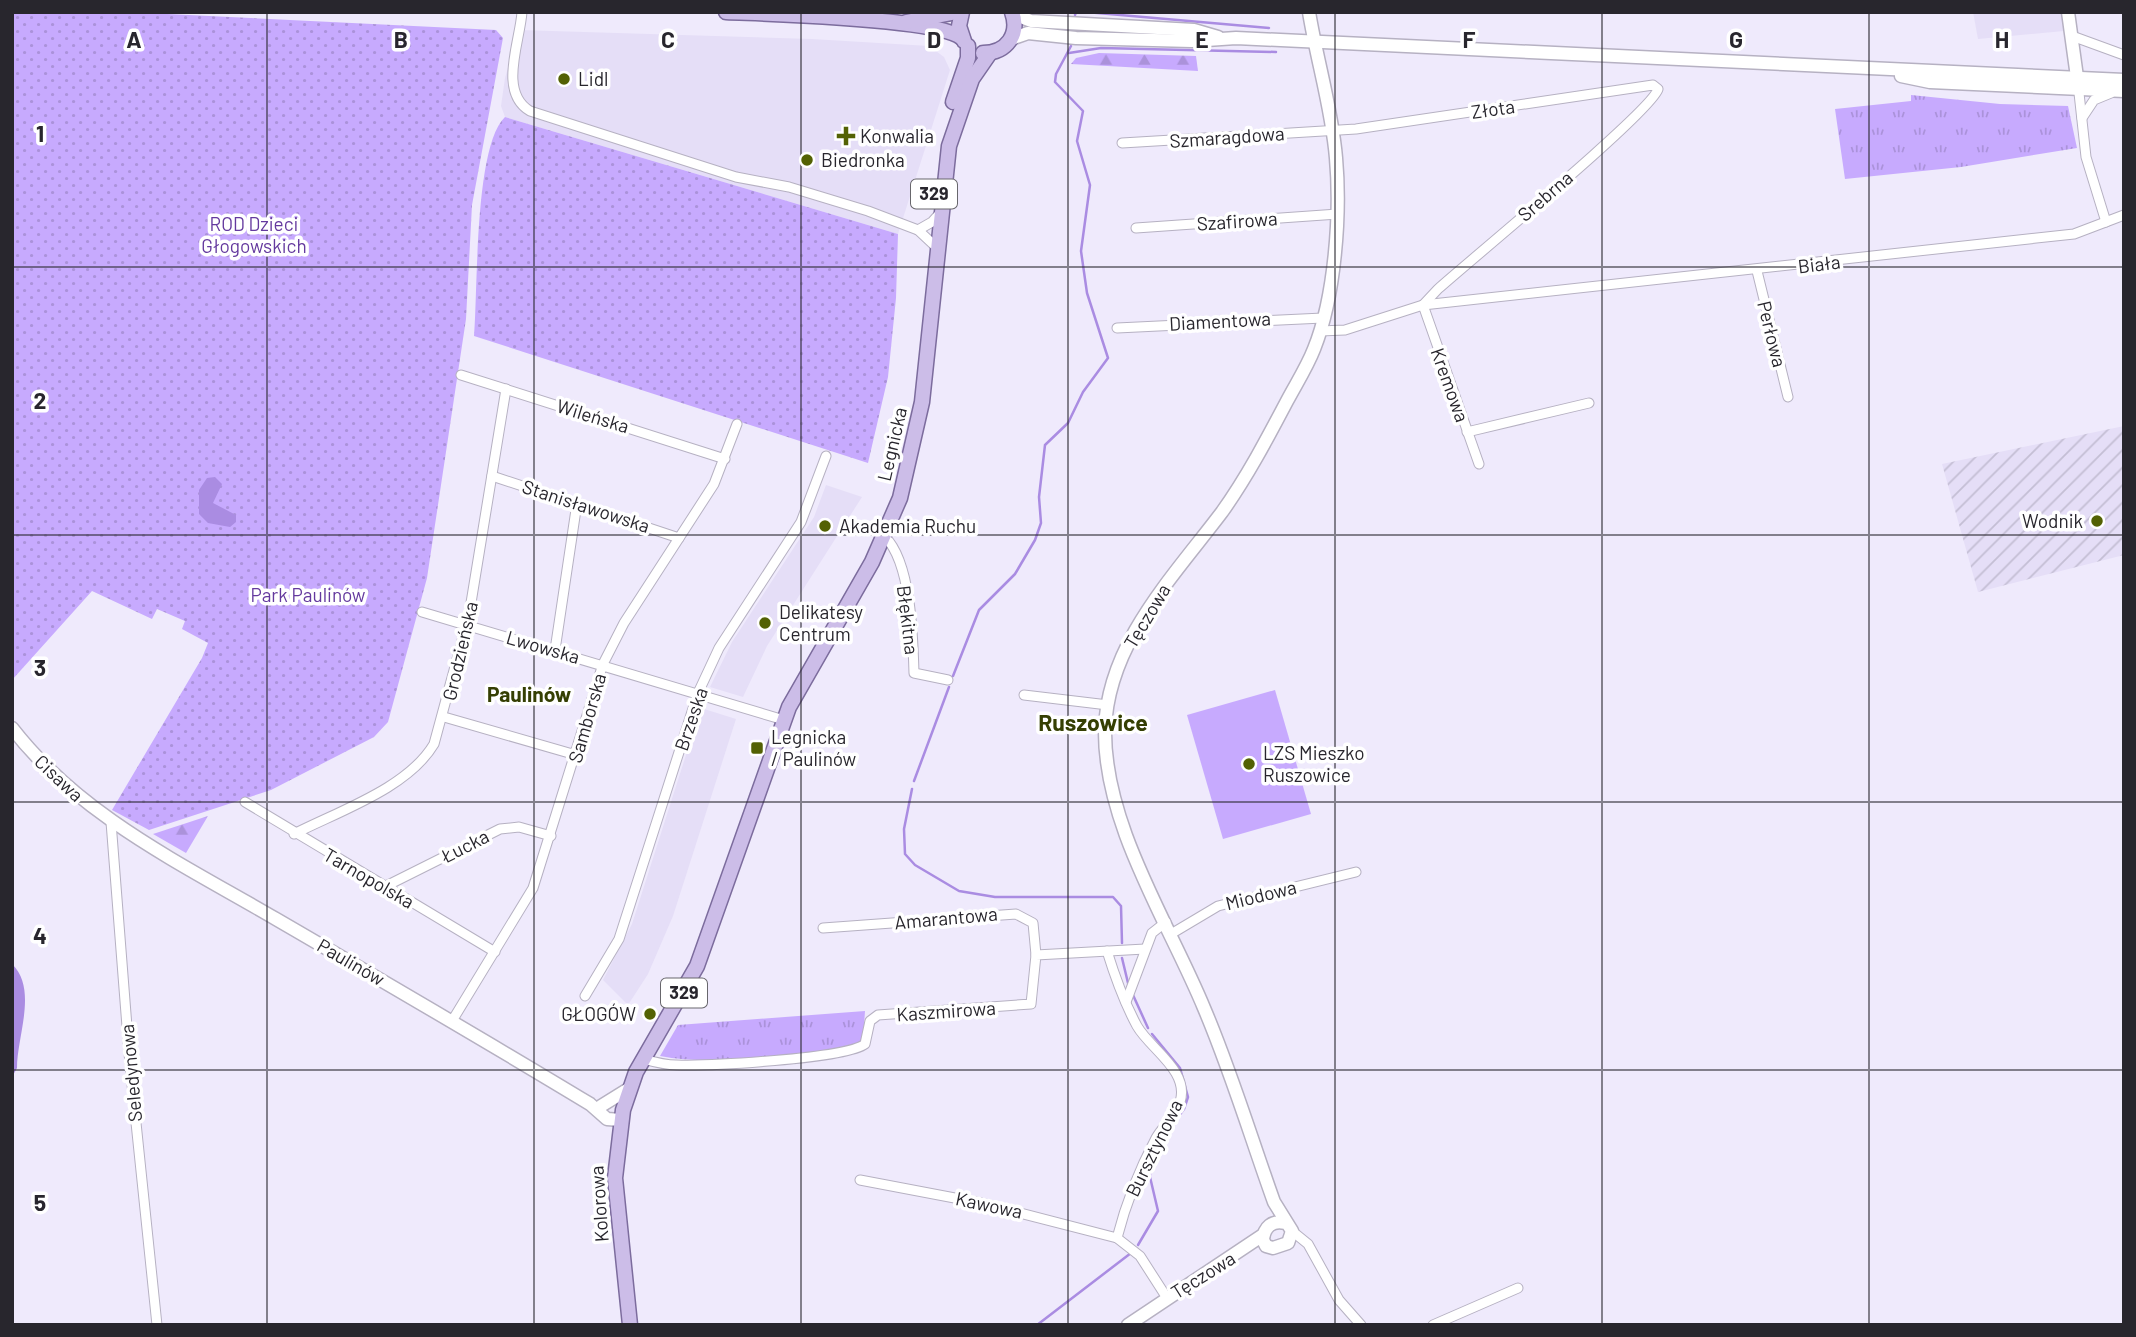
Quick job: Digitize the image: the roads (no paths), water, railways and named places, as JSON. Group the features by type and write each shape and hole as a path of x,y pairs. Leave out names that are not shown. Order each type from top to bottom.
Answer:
{"main road":[{"path":"726,12 906,22 952,32 978,52 990,53 1004,47 1012,39 1015,29 1013,13"},
{"path":"906,22 959,12"},
{"name":"Legnicka","path":"934,252 932,222 941,141 967,62 965,42 959,26 959,12"},
{"name":"Legnicka","path":"621,1120 630,1088 643,1059 692,978 796,674 836,623 885,537 906,478 916,434 934,252 954,127 978,67 990,53"},
{"name":"Kolorowa","path":"621,1120 615,1178 630,1325"},
{"name":"Kolorowa","path":"626,1285 637,1325"}],"street":[{"path":"522,12 513,89 519,102 530,111 736,177 789,187 853,206 918,230 934,252"},
{"name":"Tęczowa","path":"1274,1202 1266,1235 1273,1248 1281,1247 1292,1237 1274,1202 1205,1010 1136,858 1115,800 1105,743 1108,705 1119,668 1135,631 1169,578 1241,484 1307,365 1320,331 1333,266 1338,214 1333,130 1309,12"},
{"path":"2068,12 2091,183 2106,222"},
{"path":"1013,13 1033,21 1194,30 1218,38"},
{"path":"1012,39 1028,33 1076,38 1192,41 1218,38 1314,42 1859,68 2122,88"},
{"path":"2072,36 2124,55"},
{"name":"Złota","path":"1333,130 1356,129 1653,85"},
{"name":"Srebrna","path":"1423,306 1438,289 1646,106 1659,92 1653,85"},
{"path":"2082,118 2094,100 2122,88"},
{"name":"Szmaragdowa","path":"1122,144 1333,130"},
{"path":"918,230 932,222 942,209"},
{"name":"Szafirowa","path":"1136,228 1338,214"},
{"name":"Biała","path":"1320,331 1345,330 1423,306 2074,234 2124,215"},
{"name":"Perłowa","path":"1757,271 1788,397"},
{"name":"Kremowa","path":"1423,306 1479,464"},
{"name":"Diamentowa","path":"1117,328 1323,318"},
{"name":"Wileńska","path":"461,375 725,459"},
{"name":"Grodzieńska","path":"294,834 406,776 426,757 444,717 467,625 506,389"},
{"path":"1467,432 1589,402"},
{"name":"Samborska","path":"452,1021 530,895 551,836 603,664 624,622 714,484 737,424"},
{"name":"Brzeska","path":"586,996 619,939 698,693 719,648 801,522 826,456"},
{"name":"Stanisławowska","path":"492,475 679,538"},
{"path":"555,650 577,503"},
{"name":"Błękitna","path":"885,537 897,552 907,595 914,673 948,680"},
{"name":"Lwowska","path":"422,612 780,718"},
{"path":"1024,695 1108,705"},
{"path":"444,717 576,755"},
{"name":"Cisawa","path":"12,728 52,774 111,821"},
{"name":"Tarnopolska","path":"245,802 294,834 495,952"},
{"name":"Paulinów","path":"111,821 596,1105 607,1119 621,1120"},
{"name":"Seledynowa","path":"111,821 129,1052 157,1325"},
{"name":"Łucka","path":"384,887 500,829 519,827 551,836"},
{"name":"Miodowa","path":"1169,928 1218,906 1356,872"},
{"name":"Amarantowa","path":"823,928 1016,914 1033,923 1036,955"},
{"path":"1126,1002 1152,933 1169,928"},
{"path":"1036,955 1145,949"},
{"name":"Bursztynowa","path":"1107,951 1126,1002 1141,1031 1176,1074 1181,1097 1158,1135 1135,1182 1117,1238"},
{"name":"Kaszmirowa","path":"643,1059 675,1065 852,1052 866,1044 870,1021 878,1015 1031,1004 1036,955"},
{"path":"596,1105 630,1088"},
{"name":"Kawowa","path":"860,1180 981,1203 1117,1238"},
{"path":"1266,1235 1288,1227 1308,1244 1339,1300 1362,1325"},
{"name":"Tęczowa","path":"1128,1325 1266,1235"},
{"path":"1117,1238 1140,1256 1167,1298"},
{"path":"1433,1325 1518,1288"}],"waterway":[{"path":"1042,13 1052,12"},
{"path":"1086,12 1269,28"},
{"path":"953,676 979,610 1015,574 1035,540 1041,523 1039,497 1045,445 1068,423 1083,392 1108,358 1087,293 1081,251 1090,185 1077,141 1083,111 1055,82 1056,74 1071,46"},
{"path":"1069,53 1101,48 1276,52"},
{"path":"914,781 949,687"},
{"path":"912,789 904,829 905,854 915,865 959,891 995,897 1113,897 1121,906 1122,943"},
{"path":"1122,958 1128,983"},
{"path":"1133,995 1148,1028"},
{"path":"1138,1245 1158,1211 1150,1165 1161,1140 1184,1109 1188,1097 1180,1068 1152,1034"},
{"path":"1037,1325 1131,1253"}],"place":[{"name":"Lidl","path":"564,79"},
{"name":"Konwalia","path":"846,136"},
{"name":"Biedronka","path":"807,160"},
{"name":"Wodnik","path":"2097,521"},
{"name":"Akademia Ruchu","path":"825,526"},
{"name":"Delikatesy Centrum","path":"765,623"},
{"name":"Legnicka / Paulinów","path":"757,748"},
{"name":"LZS Mieszko Ruszowice","path":"1249,764"},
{"name":"GŁOGÓW","path":"650,1014"}],"district":[{"name":"Paulinów","path":"529,695"},
{"name":"Ruszowice","path":"1093,723"}],"park label":[{"name":"ROD Dzieci Głogowskich","path":"254,235"},
{"name":"Park Paulinów","path":"308,595"}]}
